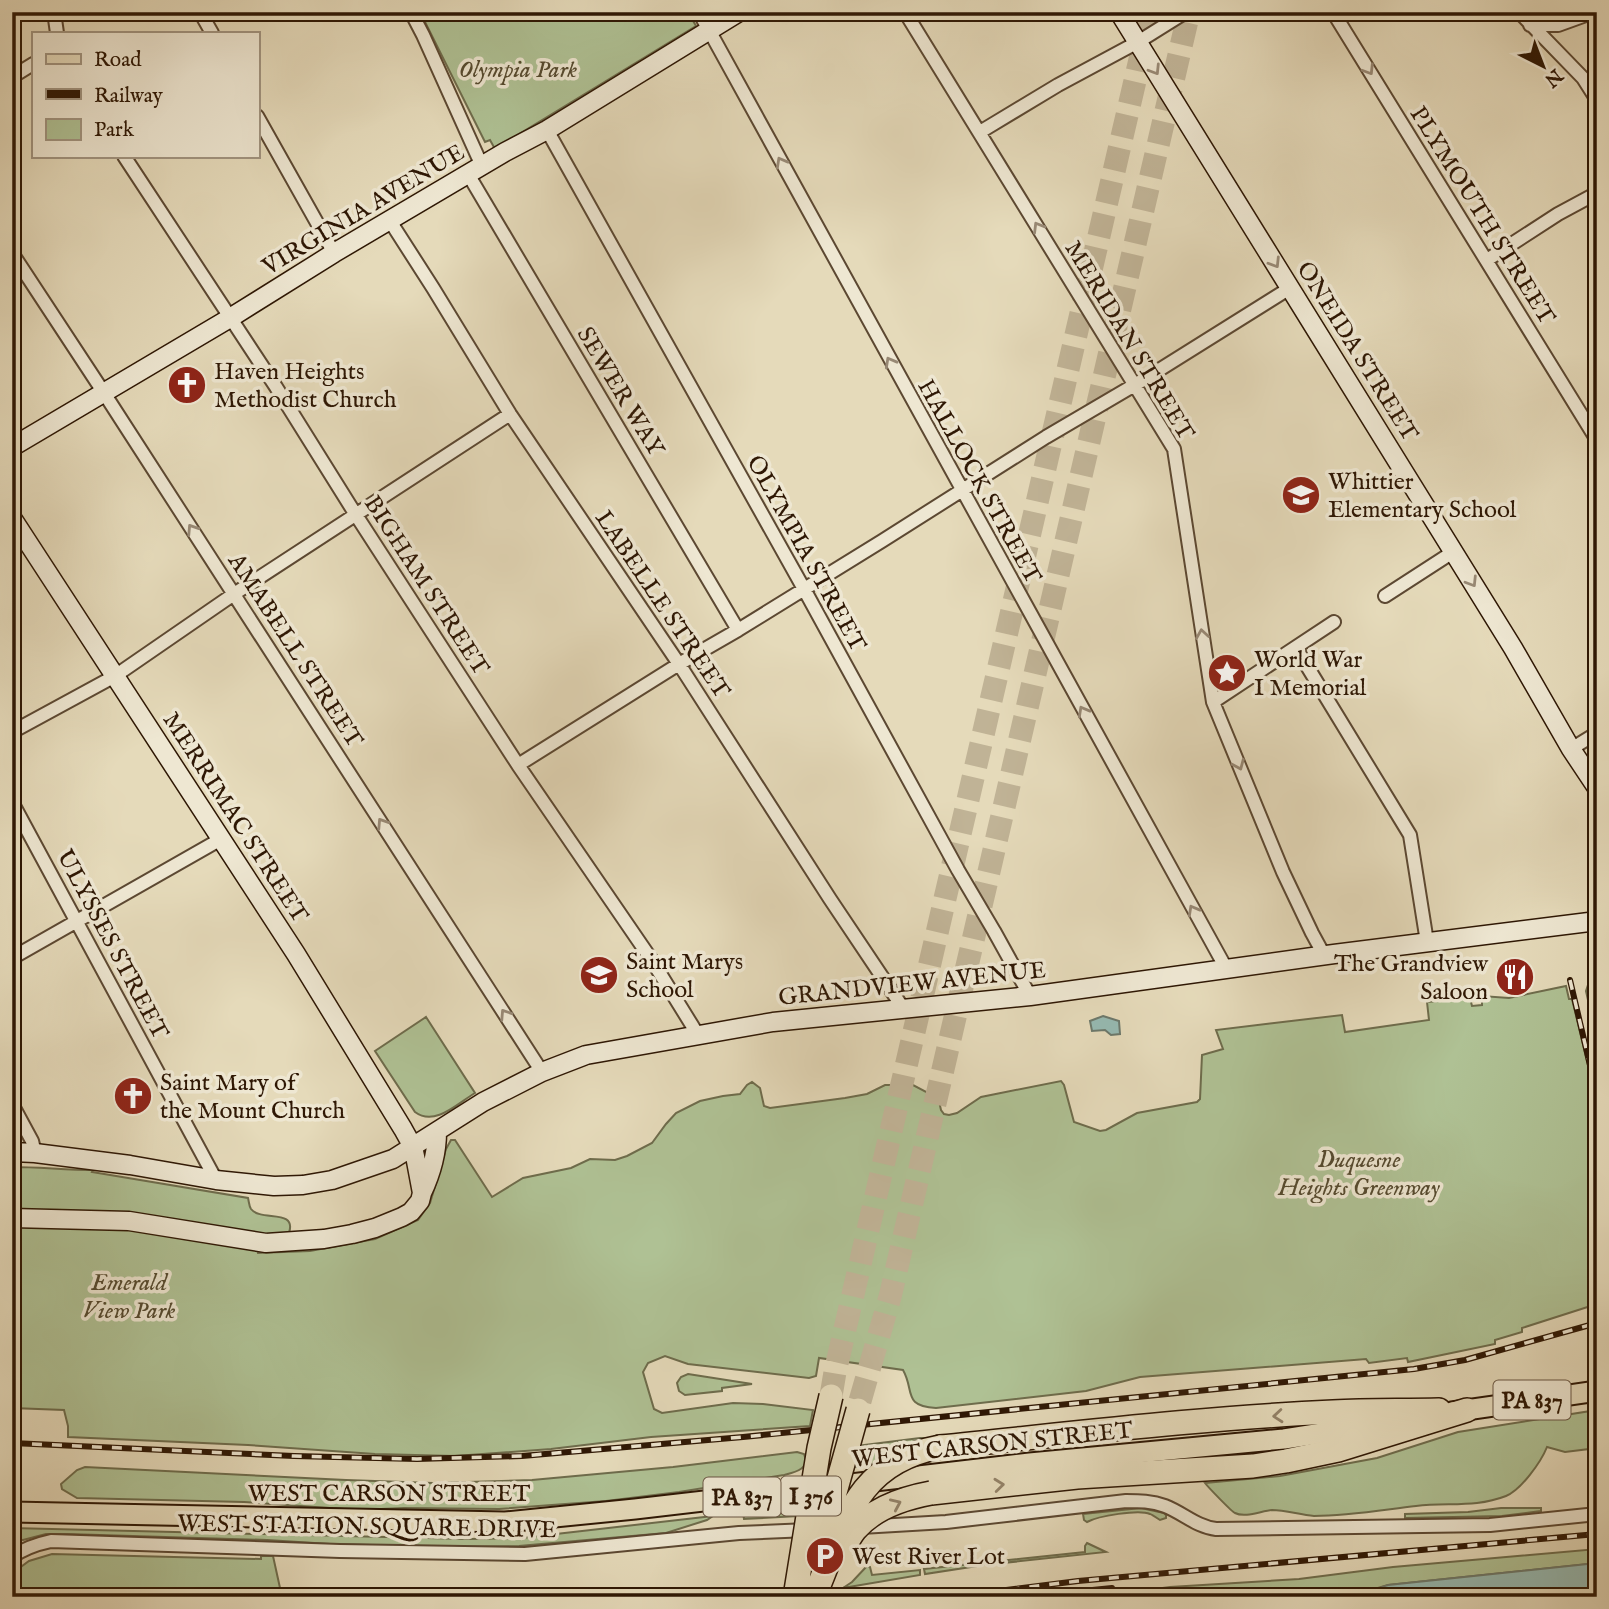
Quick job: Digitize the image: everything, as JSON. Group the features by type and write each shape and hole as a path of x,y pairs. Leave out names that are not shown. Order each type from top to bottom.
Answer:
{"highway":[{"name":"I 376","path":"795,1597 819,1448 831,1396"},
{"name":"I 376","path":"806,1597 859,1405"},
{"path":"814,1597 856,1499 878,1476 900,1460 919,1452 940,1447 1089,1432 1334,1412 1467,1410"},
{"path":"822,1597 842,1550 857,1527 880,1511 915,1496 1077,1477 1253,1466 1328,1453 1467,1410"}],"main road":[{"name":"WEST CARSON STREET","path":"12,1512 505,1522 1284,1439 1597,1391"}],"street":[{"path":"54,12 57,32"},
{"path":"200,12 211,32"},
{"name":"SEWER WAY","path":"411,12 423,35 475,170 738,630"},
{"name":"HALLOCK STREET","path":"699,12 1227,970"},
{"name":"VIRGINIA AVENUE","path":"12,447 334,253 547,130 739,12"},
{"name":"MERIDAN STREET","path":"905,12 1174,449 1213,702 1283,872 1324,955"},
{"name":"ONEIDA STREET","path":"1119,12 1514,648 1597,788"},
{"path":"980,132 1186,12"},
{"name":"PLYMOUTH STREET","path":"1333,12 1597,440"},
{"path":"1519,12 1583,78 1597,100"},
{"path":"1530,25 1543,12"},
{"path":"1530,25 1558,25 1594,12"},
{"path":"12,78 32,65"},
{"path":"259,120 334,253"},
{"name":"OLYMPIA STREET","path":"547,130 1030,996"},
{"name":"BIGHAM STREET","path":"125,158 276,387 518,765 651,959 698,1035"},
{"path":"1487,260 1558,214 1597,193"},
{"name":"LABELLE STREET","path":"390,221 510,414 679,664 903,1008"},
{"name":"AMABELL STREET","path":"12,253 542,1072"},
{"path":"518,765 1290,288"},
{"path":"12,732 115,676 234,594 510,414"},
{"name":"MERRIMAC STREET","path":"12,518 296,954 396,1117 413,1147 422,1193"},
{"path":"1385,596 1453,552"},
{"path":"1213,702 1334,622"},
{"path":"1296,648 1410,835 1427,942"},
{"path":"1571,748 1597,733"},
{"name":"ULYSSES STREET","path":"12,802 216,1180"},
{"path":"12,958 221,839"},
{"name":"GRANDVIEW AVENUE","path":"12,1152 130,1165 216,1180 274,1186 313,1184 393,1159 483,1102 542,1072 586,1055 773,1022 1030,996 1597,921"},
{"path":"12,1104 32,1141 35,1153"},
{"path":"12,1218 128,1221 266,1243 324,1239 375,1228 411,1212 428,1180 437,1146 437,1132"},
{"name":"WEST STATION SQUARE DRIVE","path":"12,1557 27,1548 51,1541 525,1554 739,1533 946,1522 1126,1501 1158,1503 1205,1528 1216,1529 1490,1525 1597,1514"}],"green space":[{"name":"Olympia Park","path":"420,12 688,12 696,26 495,149 490,140 485,142"},
{"path":"1595,978 1597,1041 1586,991 1589,982"},
{"path":"1566,986 1569,999 1572,999 1597,1102 1597,1304 1522,1328 1522,1332 1495,1340 1495,1344 1408,1362 1407,1358 1369,1363 1366,1359 1140,1377 1086,1391 936,1408 925,1407 914,1401 903,1370 819,1358 816,1376 809,1378 688,1364 665,1356 648,1363 643,1372 654,1409 662,1413 733,1403 763,1404 813,1410 810,1426 651,1437 551,1449 455,1456 68,1437 64,1410 12,1408 12,1167 93,1170 92,1172 248,1198 250,1208 256,1213 283,1218 290,1225 289,1233 254,1233 258,1253 310,1251 375,1239 418,1220 430,1203 451,1140 455,1140 492,1197 523,1178 571,1168 590,1159 615,1160 627,1156 652,1143 676,1113 700,1101 740,1094 752,1082 760,1088 764,1106 770,1108 867,1094 885,1085 913,1085 934,1096 944,1114 949,1115 957,1113 981,1097 1061,1081 1074,1122 1100,1131 1137,1113 1197,1102 1200,1099 1202,1055 1223,1049 1216,1030 1342,1015 1345,1032 1429,1020 1427,1002 1470,998 1472,1006 1482,1005 1482,996 1509,998"},
{"path":"426,1017 475,1093 446,1112 430,1117 415,1112 375,1051"},
{"path":"688,1374 752,1384 685,1395 679,1391 677,1383 681,1377"},
{"path":"1597,1410 1597,1448 1565,1452 1547,1447 1524,1482 1512,1493 1495,1500 1327,1516 1272,1510 1243,1515 1233,1512 1205,1483 1280,1476 1377,1458 1458,1432"},
{"path":"920,1438 926,1440 881,1461 852,1467 857,1446"},
{"path":"797,1452 804,1454 805,1463 797,1471 784,1475 606,1501 499,1509 358,1510 244,1502 77,1498 62,1489 61,1484 77,1470 85,1467 433,1483 532,1480"},
{"path":"800,1505 798,1516 744,1519 743,1512"},
{"path":"1141,1508 1164,1513 1166,1518 1160,1520 1150,1514 1137,1512 1087,1522 1083,1514"},
{"path":"1541,1508 1541,1511 1502,1516 1405,1518 1405,1514"},
{"path":"713,1516 666,1533 519,1546 330,1544 67,1534 12,1539 12,1528 521,1538"},
{"path":"1087,1543 1106,1552 925,1574 924,1569 1085,1552"},
{"path":"1597,1549 1597,1563 1388,1585 1358,1597 1316,1592 1281,1597 1094,1597 1170,1587 1299,1579 1393,1567"},
{"path":"52,1554 261,1559 261,1556 273,1556 282,1597 12,1597 12,1574 29,1561"},
{"path":"867,1566 870,1567 872,1575 920,1570 920,1575 843,1588"}],"water":[{"path":"1103,1016 1119,1021 1120,1034 1111,1035 1105,1030 1092,1031 1090,1021"},
{"path":"1597,1563 1597,1597 1352,1597 1388,1585"}],"tunnel":[{"path":"831,1396 1151,12"},
{"path":"860,1401 890,1297 1189,12"}],"railway":[{"path":"1570,980 1597,1095"},
{"path":"12,1443 294,1456 417,1459 522,1456 743,1437 1414,1369 1465,1360 1597,1323"},
{"path":"950,1597 1078,1581 1597,1534"},
{"path":"1053,1594 1112,1588"}],"place":[{"name":"Haven Heights Methodist Church","path":"187,385"},
{"name":"Whittier Elementary School","path":"1301,495"},
{"name":"World War I Memorial","path":"1227,673"},
{"name":"Saint Marys School","path":"599,975"},
{"name":"The Grandview Saloon","path":"1515,977"},
{"name":"Saint Mary of the Mount Church","path":"133,1096"},
{"name":"West River Lot","path":"825,1556"}],"park label":[{"name":"Duquesne Heights Greenway","path":"1359,1173"},
{"name":"Emerald View Park","path":"129,1296"}]}
